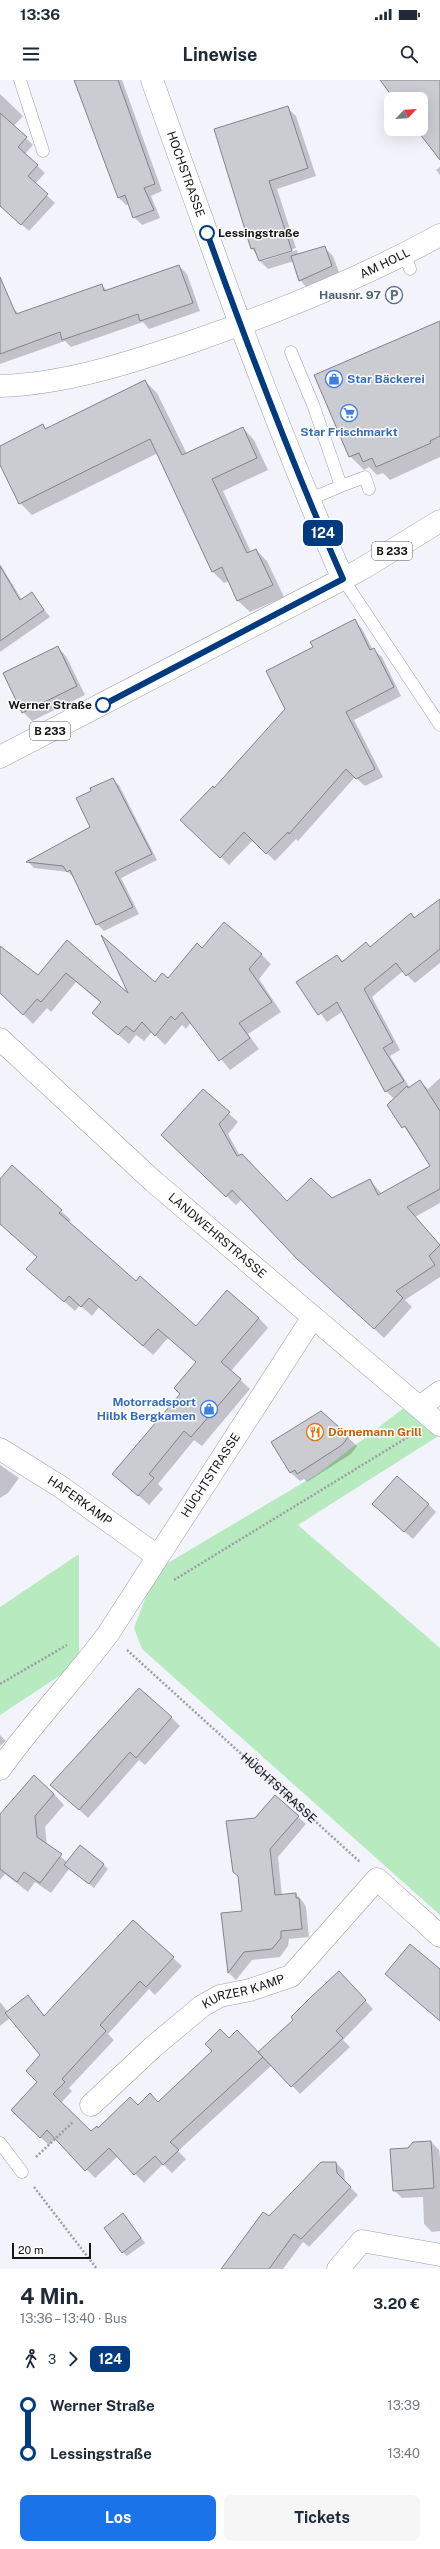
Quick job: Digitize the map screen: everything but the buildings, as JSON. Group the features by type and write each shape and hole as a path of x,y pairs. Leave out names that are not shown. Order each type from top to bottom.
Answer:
{"street":[{"name":"HOCHSTRASSE","path":"152,80 240,325 308,500 343,579"},
{"name":"AM HOLL","path":"240,325 407,262 440,235"},
{"path":"0,386 59,378 104,369 144,358 240,325"},
{"name":"B 233","path":"0,757 343,579 440,521"},
{"name":"LANDWEHRSTRASSE","path":"0,1039 153,1181 432,1417"},
{"name":"HÜCHTSTRASSE","path":"0,1769 27,1730 91,1657 108,1634 313,1317"},
{"path":"432,1417 440,1392"},
{"name":"HAFERKAMP","path":"0,1449 61,1487 158,1556"},
{"path":"377,1879 440,1936"},
{"name":"KURZER KAMP","path":"91,2105 153,2047 202,2006 220,1996 250,1990 291,1976 377,1879"},
{"path":"338,2269 362,2241 440,2255"}],"lane":[{"path":"20,80 44,151"},
{"path":"291,352 341,486"},
{"path":"308,500 365,477 369,489"},
{"path":"343,579 440,725"},
{"path":"0,2142 22,2172"}],"path":[{"path":"182,1576 432,1417"},
{"name":"HÜCHTSTRASSE","path":"108,1634 377,1879"},
{"path":"0,1684 72,1642"},
{"path":"91,2105 22,2172 98,2269"}],"green space":[{"path":"413,1401 440,1435 298,1525 440,1648 440,1915 142,1649 134,1628 156,1570 316,1475"},
{"path":"79,1554 79,1663 0,1715 0,1607"}],"bus line":[{"name":"124","path":"103,705 343,579 308,500 273,405 240,325 207,233"}],"place":[{"name":"Lessingstraße","path":"207,233"},
{"name":"Hausnr. 97","path":"394,295"},
{"name":"Star Bäckerei","path":"334,379"},
{"name":"Star Frischmarkt","path":"349,413"},
{"name":"Werner Straße","path":"103,705"},
{"name":"Motorradsport Hilbk Bergkamen","path":"209,1409"},
{"name":"Dörnemann Grill","path":"315,1432"}]}
